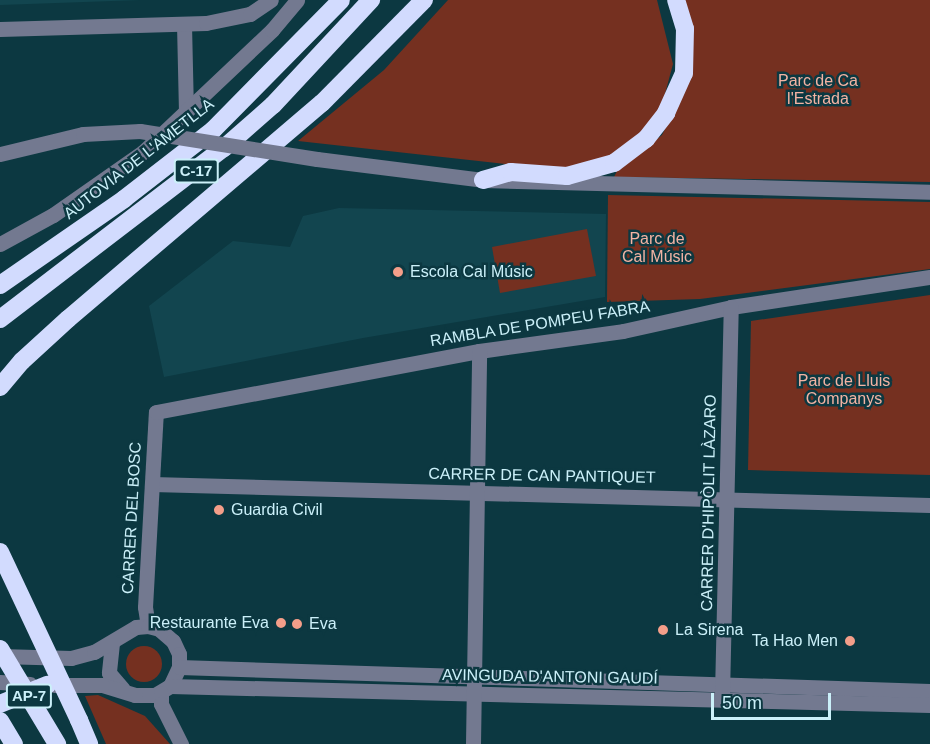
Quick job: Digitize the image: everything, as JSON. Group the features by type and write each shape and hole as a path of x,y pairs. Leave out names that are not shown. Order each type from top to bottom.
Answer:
{"highway":[{"name":"AUTOVIA DE L'AMETLLA","path":"0,285 124,199 213,130 341,0"},
{"name":"C-17","path":"0,319 224,148 273,105 370,0"},
{"path":"0,387 22,361 68,319 322,103 424,0"},
{"path":"483,180 511,172 567,176 614,163 646,139 666,113 684,73 685,29 676,0"},
{"path":"0,552 89,744"},
{"name":"AP-7","path":"0,649 57,744"},
{"path":"0,704 47,685"},
{"name":"AP-7","path":"0,721 14,744"}],"street":[{"path":"0,29 184,24 250,14 271,0"},
{"path":"0,244 53,215 143,152 272,30 297,0"},
{"path":"184,24 186,111"},
{"path":"0,154 83,134 140,130 317,159 483,180 930,192"},
{"name":"RAMBLA DE POMPEU FABRA","path":"156,412 479,351 623,331 731,307 930,277"},
{"name":"CARRER D'HIPÒLIT LÀZARO","path":"722,693 731,307"},
{"path":"473,744 479,351"},
{"name":"CARRER DEL BOSC","path":"148,626 145,607 156,412"},
{"name":"CARRER DE CAN PANTIQUET","path":"152,484 930,505"},
{"path":"0,656 71,658 112,643 136,627 148,626 159,629 173,641 179,667 165,689 161,704 181,744"},
{"path":"112,643 109,673 123,689 135,695 165,689"},
{"name":"AVINGUDA D'ANTONI GAUDÍ","path":"179,667 474,686 722,693 930,705"},
{"path":"0,682 123,689"},
{"name":"AVINGUDA D'ANTONI GAUDÍ","path":"165,689 474,686"},
{"name":"AVINGUDA D'ANTONI GAUDÍ","path":"722,693 930,691"}],"shaded area":[{"path":"0,0 140,0 0,5"},
{"name":"Escola Cal Músic","path":"339,208 606,214 605,297 363,338 164,377 149,306 233,241 290,247 303,216"}],"green space":[{"path":"448,0 657,0 673,64 662,105 646,139 578,172 298,141 384,70"},
{"name":"Parc de Ca l'Estrada","path":"682,0 930,0 930,182 614,177 617,171 662,135 683,92"},
{"name":"Parc de Cal Músic","path":"608,195 930,202 930,269 700,299 607,302"},
{"path":"587,229 596,276 500,293 492,247"},
{"name":"Parc de Lluis Companys","path":"930,295 930,475 748,470 751,321"},
{"path":"144,646 157,651 162,664 157,677 144,682 131,677 126,664 131,651"},
{"path":"98,695 145,716 170,744 106,744 85,696"}],"place":[{"name":"Escola Cal Músic","path":"398,272"},
{"name":"Guardia Civil","path":"219,510"},
{"name":"Restaurante Eva","path":"281,623"},
{"name":"Eva","path":"297,624"},
{"name":"La Sirena","path":"663,630"},
{"name":"Ta Hao Men","path":"850,641"}]}
